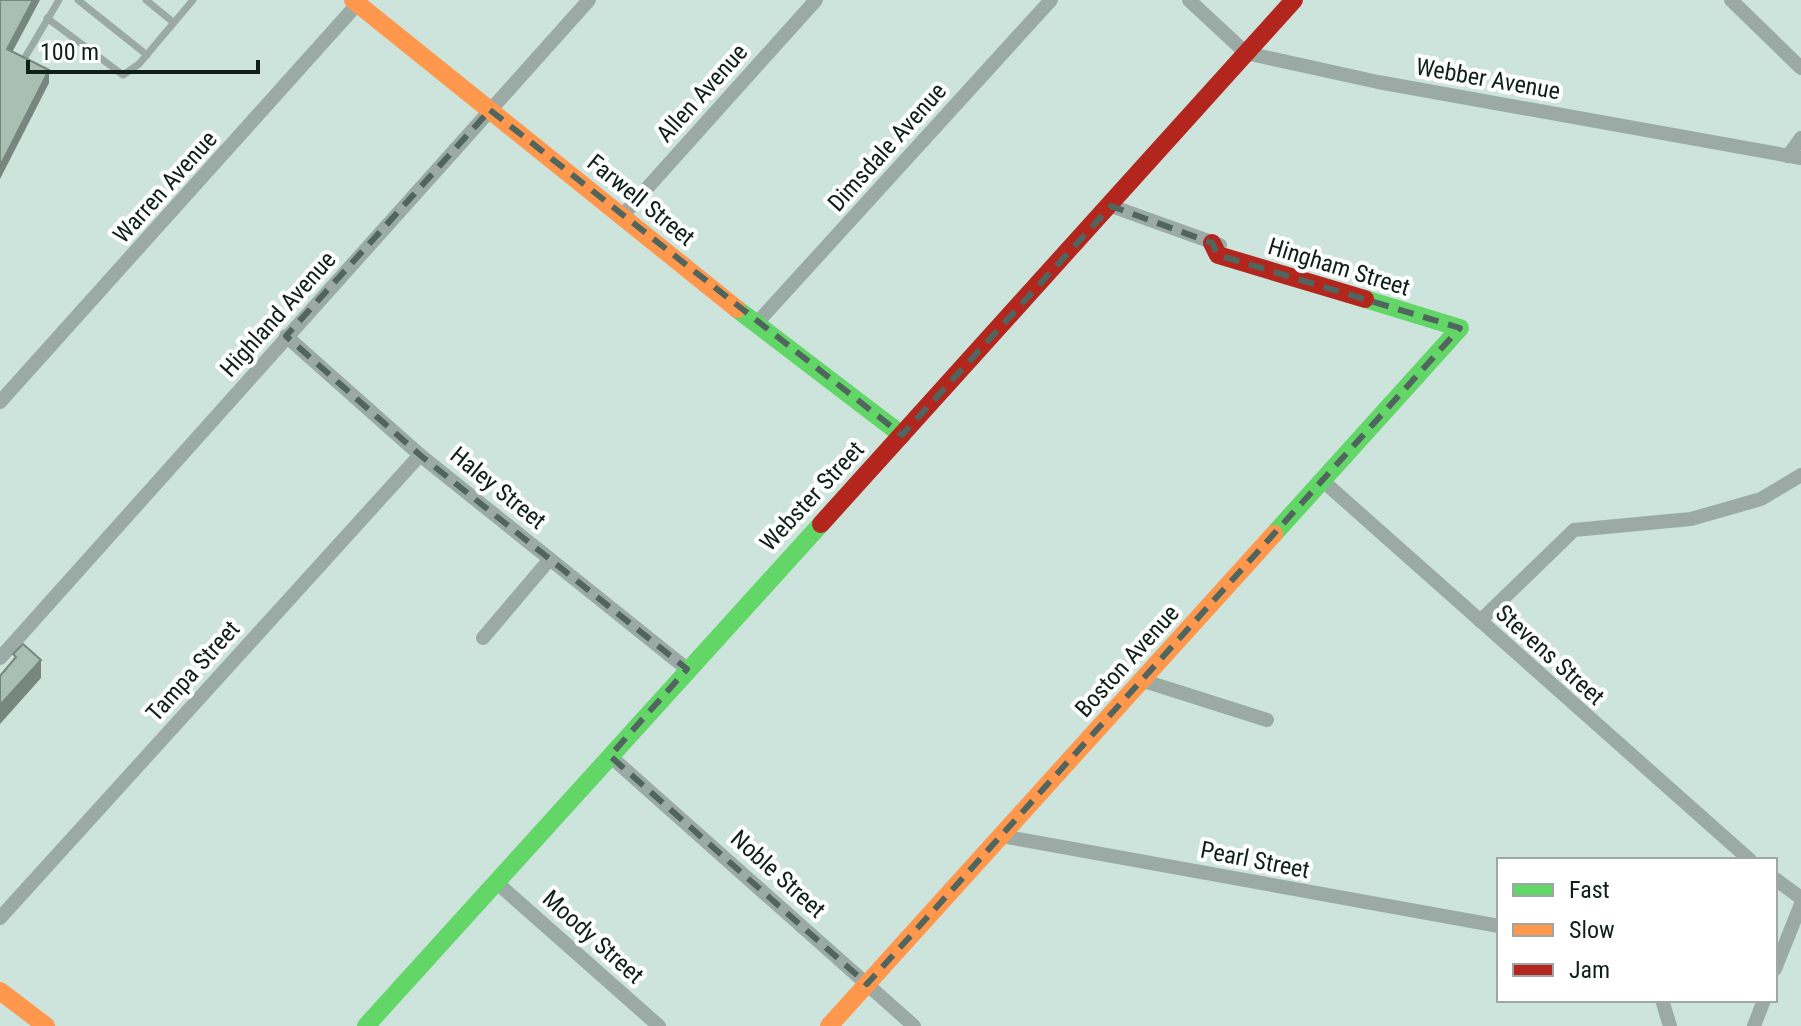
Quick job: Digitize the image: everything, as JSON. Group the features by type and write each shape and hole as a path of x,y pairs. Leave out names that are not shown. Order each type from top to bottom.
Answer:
{"street":[{"name":"Highland Avenue","path":"0,658 589,0"},
{"name":"Allen Avenue","path":"622,216 816,0"},
{"name":"Dimsdale Avenue","path":"756,324 1051,0"},
{"path":"1189,0 1246,53"},
{"name":"Webster Street","path":"366,1026 687,669 1111,206 1294,0"},
{"path":"1731,0 1801,68"},
{"name":"Farwell Street","path":"357,1 756,324 902,435"},
{"name":"Warren Avenue","path":"0,402 357,1"},
{"name":"Webber Avenue","path":"1246,53 1378,82 1794,157"},
{"path":"1794,157 1801,138"},
{"path":"1111,206 1238,251"},
{"name":"Hingham Street","path":"1212,243 1218,255 1460,328"},
{"name":"Boston Avenue","path":"829,1026 1460,328"},
{"name":"Haley Street","path":"286,336 420,455 687,669"},
{"name":"Tampa Street","path":"0,918 420,455"},
{"path":"1480,621 1574,530 1691,519 1761,499 1801,475"},
{"name":"Stevens Street","path":"1323,481 1748,858"},
{"path":"483,638 550,559"},
{"path":"1141,680 1267,720"},
{"name":"Noble Street","path":"610,756 914,1026"},
{"name":"Pearl Street","path":"1002,836 1497,926"},
{"path":"1777,881 1801,901 1777,964"},
{"name":"Moody Street","path":"496,882 659,1026"},
{"path":"0,991 46,1026"},
{"path":"1663,1002 1670,1026"},
{"path":"1754,1026 1763,1002"}],"lane":[{"path":"24,59 59,0"},
{"path":"78,0 147,55"},
{"path":"146,0 173,22"},
{"path":"47,18 123,75 147,55 193,0"}],"highlighted area":[{"path":"490,110 902,435 1111,206 1212,243 1218,255 1460,328 867,984 610,756 687,669 420,455 286,336"}],"building":[{"path":"0,0 33,0 7,49 49,70 0,166"},
{"path":"23,644 41,660 0,705 0,676"}],"traffic: fast":[{"path":"1274,534 1460,328 1365,299"},
{"path":"737,309 902,435"},
{"path":"366,1026 821,524"}],"traffic: slow":[{"path":"353,0 737,309"},
{"path":"829,1026 1274,534"},
{"path":"0,991 46,1026"}],"traffic: jam":[{"path":"821,524 1294,0"},
{"path":"1212,243 1218,255 1365,299"}]}
